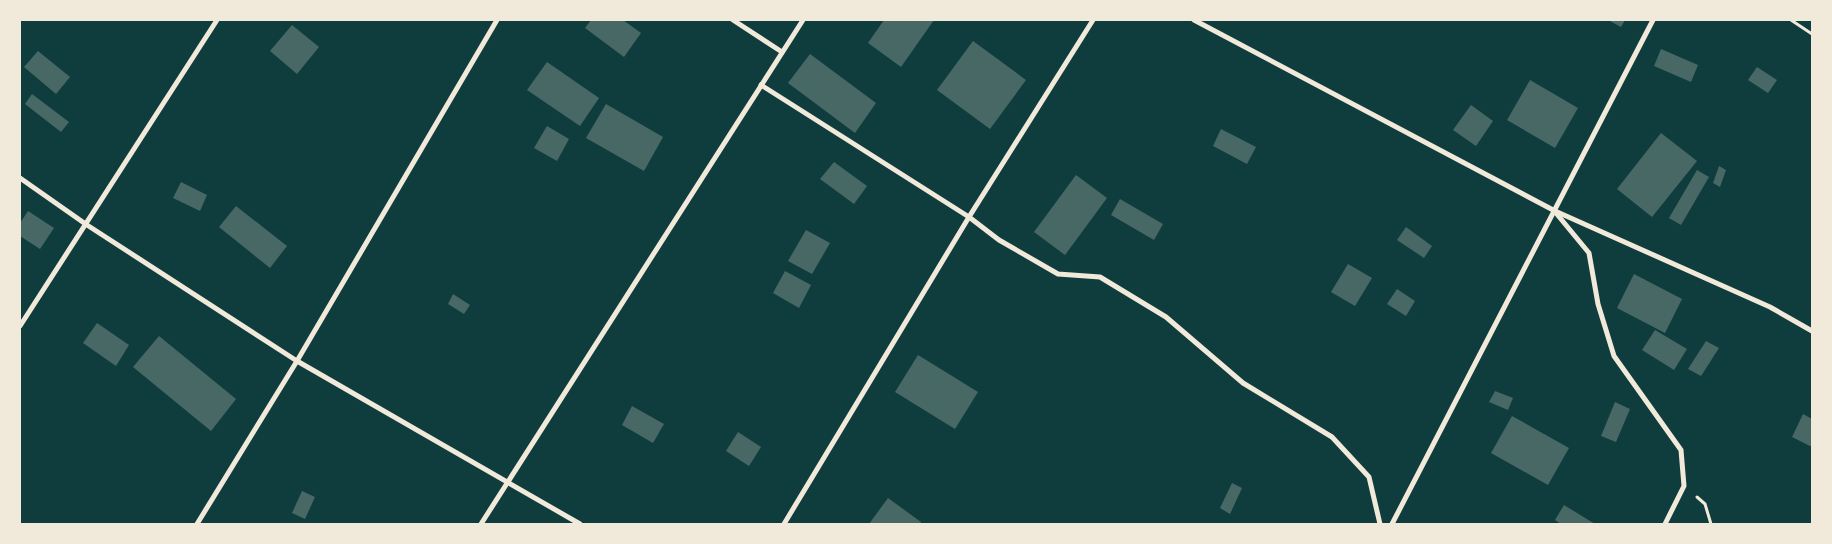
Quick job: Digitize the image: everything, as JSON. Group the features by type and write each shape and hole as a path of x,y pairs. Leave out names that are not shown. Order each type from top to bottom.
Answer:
{"street":[{"path":"20,326 87,225 217,20"},
{"path":"196,524 297,361 497,20"},
{"path":"732,20 782,52"},
{"path":"481,524 803,20"},
{"path":"784,524 969,216 1093,20"},
{"path":"1194,20 1555,211 1770,307 1812,331"},
{"path":"1392,524 1653,20"},
{"path":"761,85 969,216 999,240 1058,274 1100,277 1166,317 1243,383 1332,436 1369,477 1380,524"},
{"path":"20,178 87,225 297,361 580,524"},
{"path":"1555,211 1589,253 1598,304 1614,356 1681,450 1684,486 1665,524"}],"path":[{"path":"1791,20 1812,34"},
{"path":"1684,486 1705,504 1711,524"}],"building":[{"path":"591,20 623,20 641,33 624,57 585,28"},
{"path":"884,20 934,20 901,67 868,43"},
{"path":"1608,20 1625,20 1621,27"},
{"path":"292,25 319,47 297,74 270,51"},
{"path":"973,41 1026,80 990,129 937,90"},
{"path":"1661,49 1698,65 1691,82 1654,66"},
{"path":"38,51 70,77 56,94 24,67"},
{"path":"810,54 876,103 855,133 788,83"},
{"path":"547,62 599,98 580,126 527,90"},
{"path":"1757,67 1777,80 1768,93 1748,80"},
{"path":"1530,80 1578,108 1555,148 1507,120"},
{"path":"32,94 69,122 61,132 25,104"},
{"path":"606,104 663,137 644,171 586,138"},
{"path":"1471,105 1493,121 1476,146 1453,130"},
{"path":"547,126 569,139 557,161 534,148"},
{"path":"1221,129 1256,147 1247,164 1213,146"},
{"path":"1661,133 1697,161 1652,217 1617,189"},
{"path":"834,162 867,186 854,204 820,179"},
{"path":"1719,166 1726,170 1720,187 1713,183"},
{"path":"1697,170 1709,177 1681,225 1669,218"},
{"path":"1076,175 1107,198 1065,255 1034,232"},
{"path":"181,182 207,195 200,211 173,198"},
{"path":"1120,199 1163,224 1154,240 1111,215"},
{"path":"236,206 287,246 270,268 219,227"},
{"path":"28,211 54,228 40,249 20,236 20,223"},
{"path":"1406,227 1432,246 1424,258 1397,240"},
{"path":"806,230 830,243 812,274 788,261"},
{"path":"1348,264 1372,278 1355,306 1331,292"},
{"path":"785,271 811,285 799,308 773,293"},
{"path":"1634,274 1682,299 1665,333 1617,308"},
{"path":"1397,289 1415,301 1406,316 1387,304"},
{"path":"453,294 470,305 464,314 448,304"},
{"path":"97,323 129,345 116,366 83,343"},
{"path":"1655,330 1687,349 1674,370 1642,350"},
{"path":"159,336 236,399 211,431 133,367"},
{"path":"1706,341 1719,348 1701,376 1688,369"},
{"path":"918,355 978,392 955,429 895,392"},
{"path":"1495,391 1513,398 1508,410 1489,402"},
{"path":"1615,402 1630,409 1616,442 1601,436"},
{"path":"632,406 664,424 653,443 622,425"},
{"path":"1803,414 1812,419 1812,447 1792,437"},
{"path":"1512,416 1569,448 1548,485 1491,453"},
{"path":"738,432 761,447 749,466 726,451"},
{"path":"1232,483 1242,488 1230,514 1220,508"},
{"path":"302,491 315,497 305,519 292,513"},
{"path":"888,498 921,522 920,524 869,524"},
{"path":"1564,505 1595,524 1561,524 1555,520"}]}
